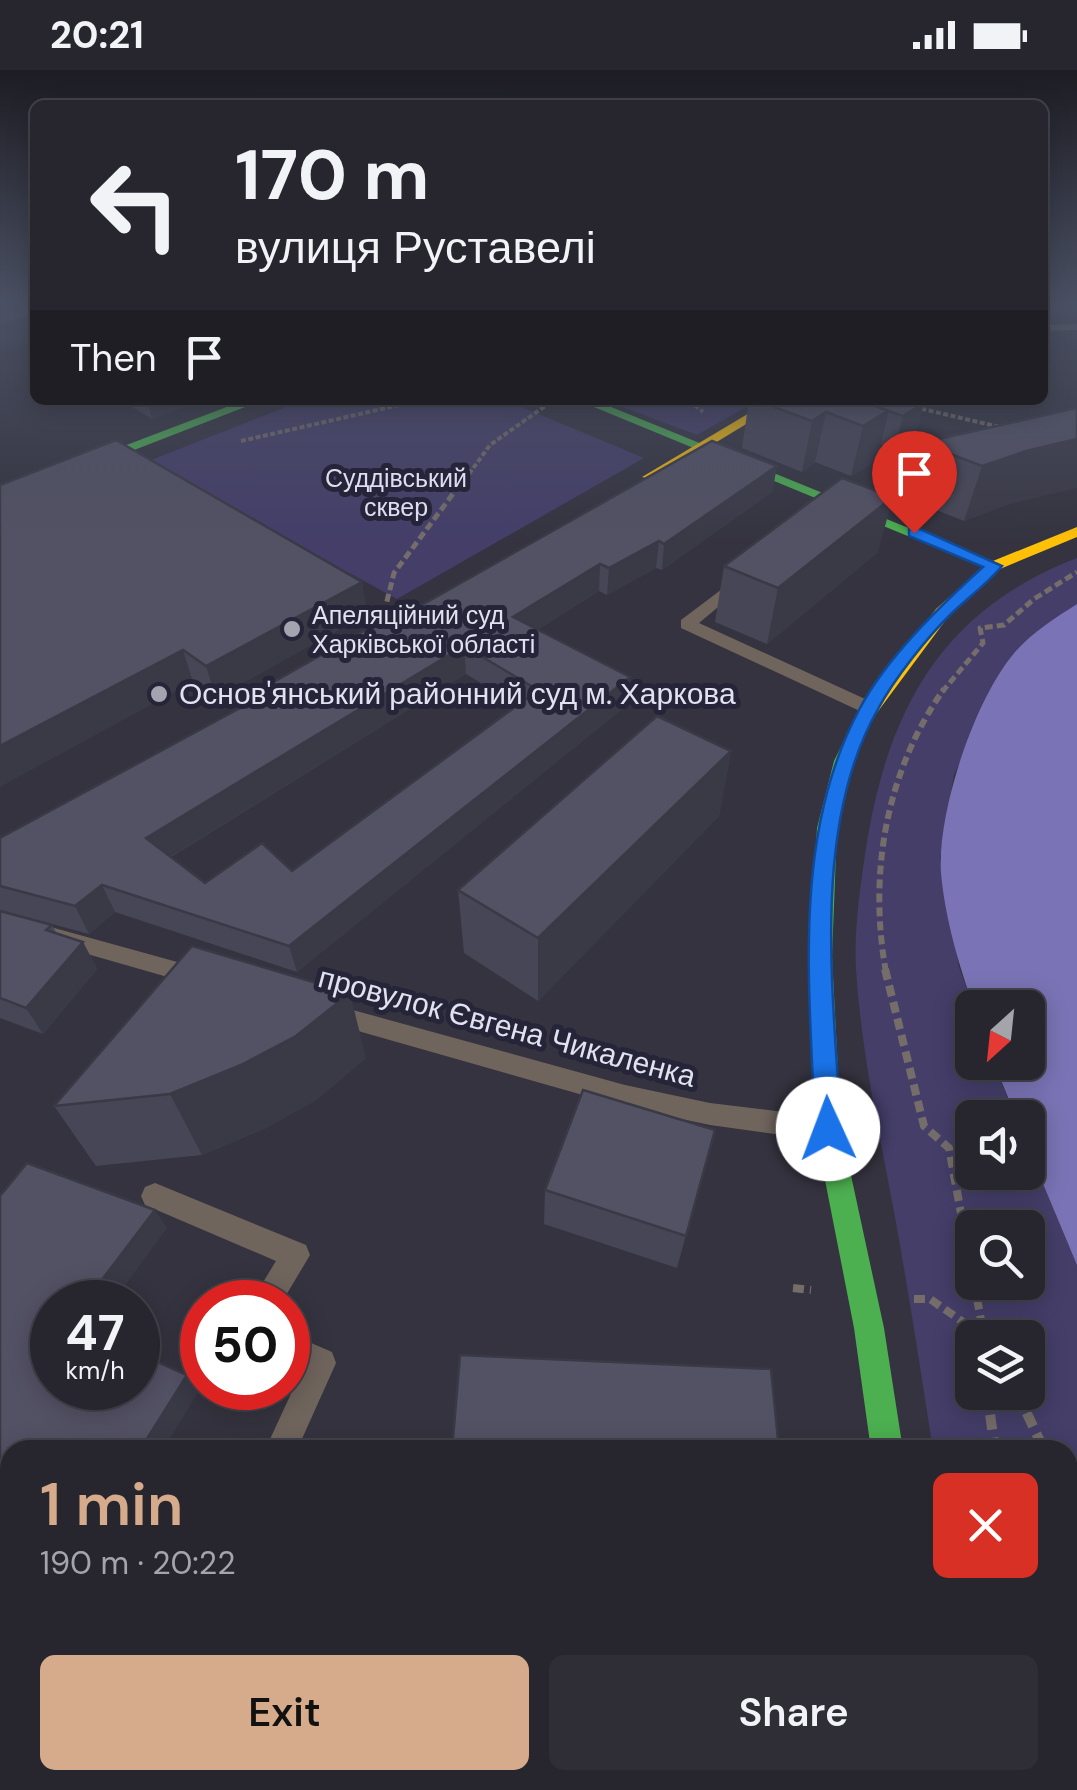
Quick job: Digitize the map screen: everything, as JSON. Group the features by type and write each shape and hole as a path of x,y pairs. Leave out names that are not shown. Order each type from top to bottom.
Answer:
{"main road":[{"path":"0,498 244,405"},
{"path":"596,405 994,566"},
{"path":"628,490 774,409"},
{"path":"886,1440 869,1328 828,1129 820,956 827,828 844,762 869,708 942,613 994,566 1077,532"}],"lane":[{"path":"836,437 947,477 964,473"},
{"path":"754,569 687,624 869,708"},
{"path":"0,921 228,985"},
{"name":"провулок Євгена Чикаленка","path":"304,1006 625,1096 710,1114 828,1129"},
{"path":"156,1196 296,1255 280,1280"},
{"path":"310,1358 321,1363 310,1388"},
{"path":"286,1440 300,1410"}],"path":[{"path":"230,443 398,405"},
{"path":"379,631 394,573 490,445 547,405"},
{"path":"909,405 958,420 1004,428 1020,436"},
{"path":"960,1210 949,1148 924,1126 883,960 879,907 887,817 903,754 943,688 984,642 980,628 1004,624 1034,598 1077,572"},
{"path":"930,1299 961,1320"},
{"path":"989,1410 994,1440"},
{"path":"1025,1410 1039,1440"}],"green space":[{"name":"Суддівський сквер","path":"291,405 517,405 644,458 397,599 146,462"},
{"path":"617,405 749,405 697,435"},
{"path":"1077,558 1077,604 1012,655 954,775 940,858 959,967 968,990 955,990 955,1080 1001,1080 1008,1100 955,1100 955,1190 1045,1188 1077,1264 1077,1440 931,1440 867,1063 858,1000 857,924 876,798 906,710 928,671 989,606 1030,580"}],"shaded area":[{"path":"1077,604 1077,1265 1045,1189 1045,1100 1009,1100 1001,1080 1045,1080 1045,990 968,990 953,941 941,873 941,848 951,791 971,731 997,678 1018,649"}],"building":[{"path":"769,405 874,405 889,410 863,426 826,412 812,421"},
{"path":"872,405 921,405 903,416"},
{"path":"1077,408 1077,439 982,466 921,443"},
{"path":"116,440 362,582 206,666 183,650 0,746 0,485"},
{"path":"712,441 777,466 664,544 659,541 609,568 600,564 513,617 630,677 289,946 102,885 75,906 0,886 0,838 253,701 247,697 402,609 409,612","holes":["464,646 538,690 292,871 262,843 205,883 146,838"]},
{"path":"842,478 893,497 778,588 724,566"},
{"path":"657,716 731,751 538,938 458,890"},
{"path":"0,911 52,925 46,930 83,942 26,1008 0,998"},
{"path":"192,946 350,993 296,1036 241,1065 170,1094 54,1106"},
{"path":"583,1090 715,1130 686,1236 545,1190"},
{"path":"27,1163 155,1210 102,1280 30,1280 30,1410 160,1410 160,1363 180,1372 180,1386 146,1440 0,1440 0,1196"},
{"path":"460,1355 771,1369 778,1440 453,1440"}],"traffic: fast":[{"path":"0,498 244,405"},
{"path":"595,405 994,566"},
{"path":"866,714 844,761 827,828 821,956 828,1129 869,1328 886,1440"}],"traffic: slow":[{"path":"649,477 771,405"},
{"path":"866,714 942,613 994,566 1077,532"}],"place":[{"name":"Апеляційний суд Харківської області","path":"292,629"},
{"name":"Основ'янський районний суд м. Харкова","path":"159,694"}],"route":[{"path":"828,1129 820,956 827,828 844,762 869,708 884,688 942,613 994,566 914,533"}]}
